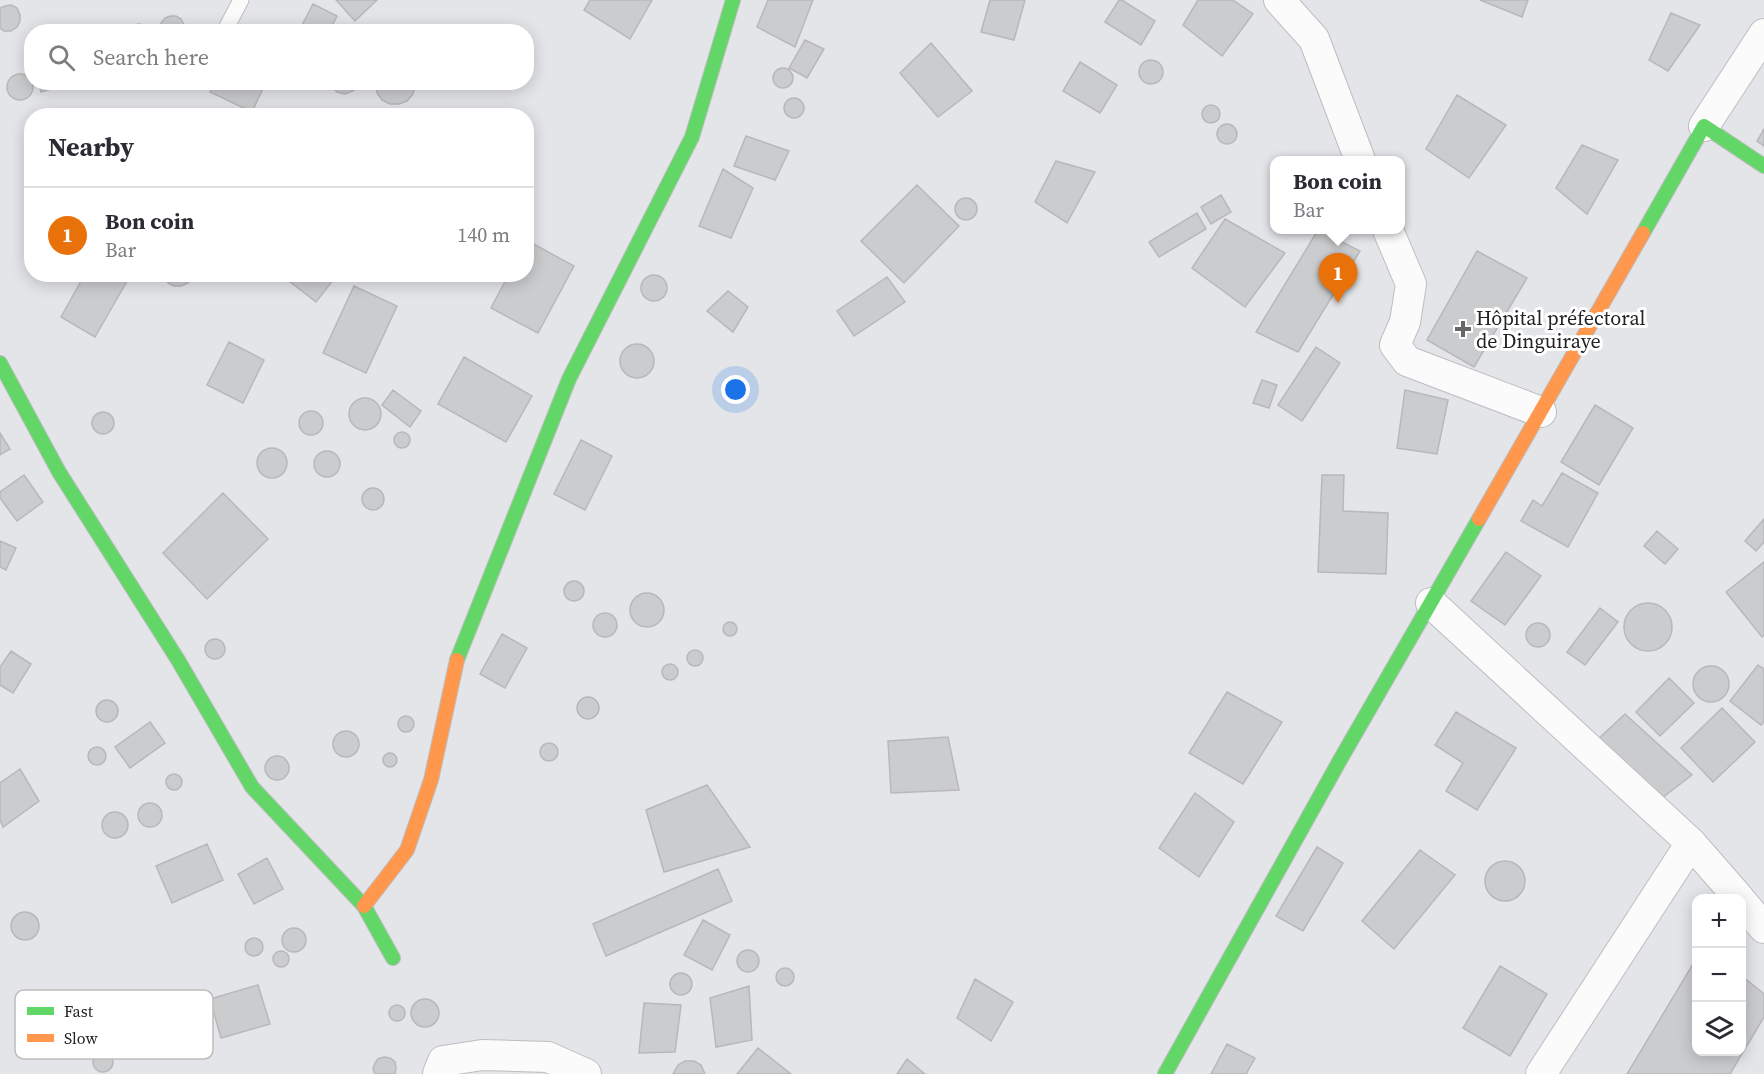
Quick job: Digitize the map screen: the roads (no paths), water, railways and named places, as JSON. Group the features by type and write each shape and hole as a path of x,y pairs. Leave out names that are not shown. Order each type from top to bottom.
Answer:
{"street":[{"path":"364,906 407,850 431,780 458,654 569,380 692,137 733,0"},
{"path":"1279,0 1314,39 1358,156"},
{"path":"1165,1074 1334,771 1704,126 1764,34"},
{"path":"1704,126 1764,166"},
{"path":"1390,234 1411,284 1405,322 1395,345 1407,361 1541,412"},
{"path":"0,363 60,472 178,660 252,786 364,906 393,958"},
{"path":"1431,603 1692,843 1735,894"},
{"path":"1541,1074 1692,843"},
{"path":"1746,907 1764,928"},
{"path":"438,1074 443,1061 482,1055 548,1057 586,1074"}],"lane":[{"path":"228,24 241,0"}],"place":[{"name":"Bon coin","path":"1338,303"},
{"name":"Hôpital préfectoral de Dinguiraye","path":"1463,329"}]}
